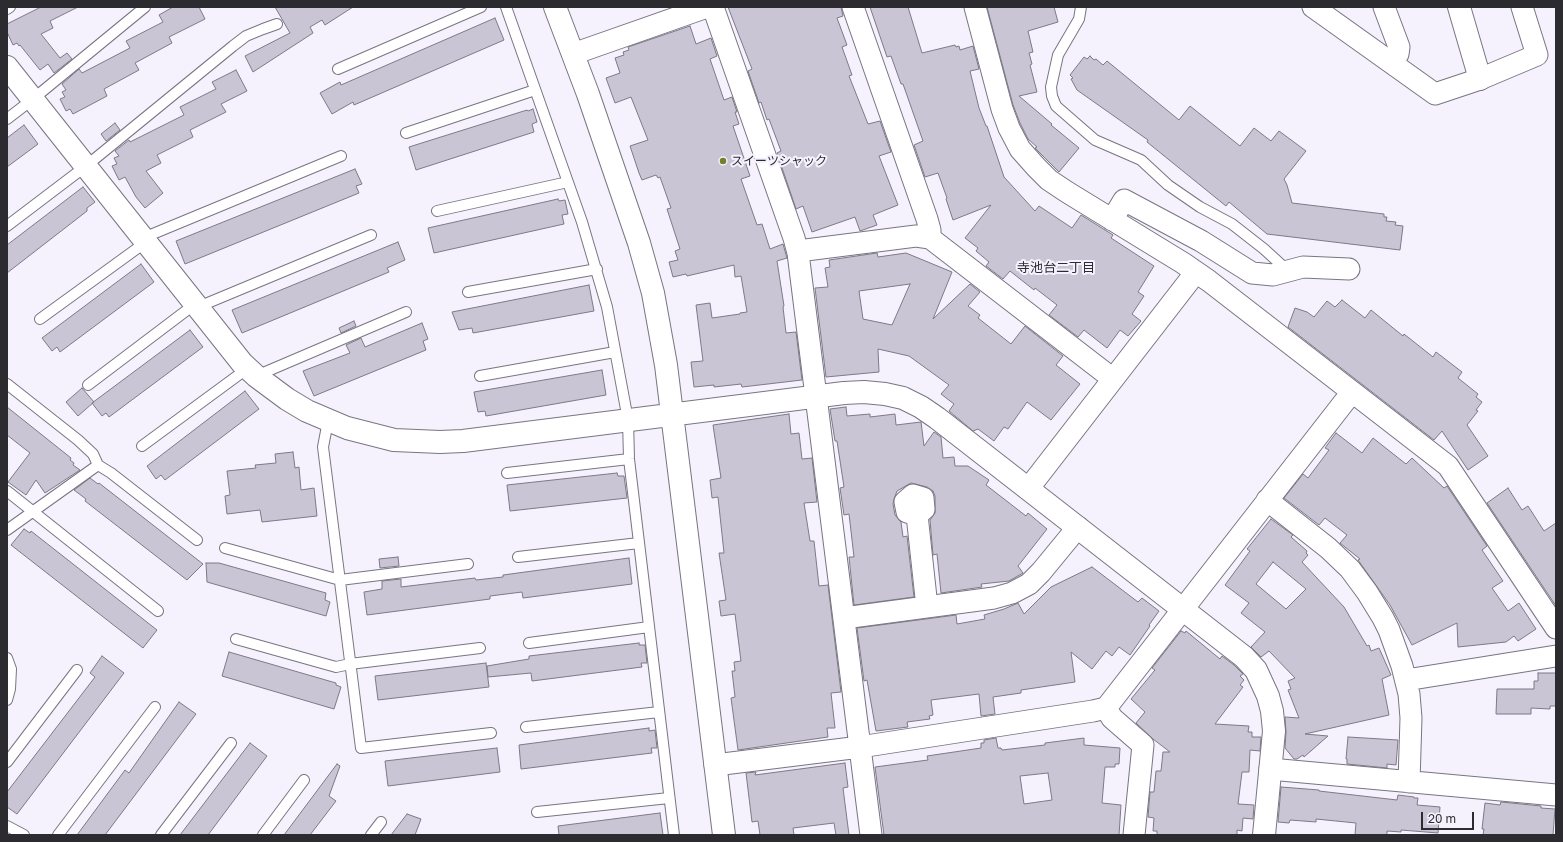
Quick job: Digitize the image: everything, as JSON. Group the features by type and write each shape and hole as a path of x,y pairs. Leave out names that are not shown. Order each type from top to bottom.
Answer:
{"street":[{"path":"556,7 639,243 653,293 666,365 724,835"},
{"path":"573,54 707,7"},
{"path":"713,7 798,251 871,835"},
{"path":"853,7 927,219 930,230 930,238"},
{"path":"975,7 1002,109 1009,128 1020,149 1049,180 1196,272 1448,466 1556,628"},
{"path":"1313,7 1435,94 1480,79 1537,55 1522,7"},
{"path":"1384,7 1399,47 1398,54 1391,62"},
{"path":"1459,7 1480,79"},
{"path":"7,67 229,347 252,372 307,411 362,433 394,440 440,442 816,396 864,392 885,394 903,398 921,407 1244,657 1256,670 1263,682 1268,696 1273,718 1274,731 1264,835"},
{"path":"1112,220 1124,200 1201,241 1252,273 1273,274 1303,267 1349,269"},
{"path":"798,251 916,236 930,238 1113,379"},
{"path":"1028,489 1196,272"},
{"path":"715,765 860,747 1106,708 1352,392"},
{"path":"1267,500 1328,548 1350,569 1375,604 1389,630 1406,680 1411,718 1409,782"},
{"path":"917,515 927,607"},
{"path":"844,618 994,598 1012,593 1029,584 1078,528"},
{"path":"1406,680 1556,656"},
{"path":"1106,708 1112,718 1143,745 1134,835"},
{"path":"1270,769 1556,795"}],"lane":[{"path":"7,119 33,100 145,7"},
{"path":"338,69 481,7"},
{"path":"506,7 568,182 597,269 607,307 628,420 629,459 674,835"},
{"path":"1081,7 1079,19 1058,55 1051,87 1052,96 1056,106 1095,140 1141,160 1168,185 1200,207 1232,224 1259,245 1288,271"},
{"path":"7,226 86,166 246,36 277,24"},
{"path":"406,133 535,90"},
{"path":"40,320 144,240 341,156"},
{"path":"437,211 568,182"},
{"path":"88,385 197,306 371,236"},
{"path":"468,292 597,269"},
{"path":"142,446 252,372 406,312"},
{"path":"480,376 615,352"},
{"path":"7,384 94,454 98,465 112,473 197,540"},
{"path":"328,420 323,447 361,748 491,733"},
{"path":"507,473 629,459"},
{"path":"7,530 98,465"},
{"path":"7,491 158,611"},
{"path":"518,557 639,543"},
{"path":"225,548 340,580 468,564"},
{"path":"529,643 649,627"},
{"path":"236,639 336,667 480,648"},
{"path":"7,658 11,669 10,689 7,700"},
{"path":"7,762 77,670"},
{"path":"58,835 155,707"},
{"path":"526,727 660,712"},
{"path":"161,835 231,743"},
{"path":"263,835 304,780"},
{"path":"537,812 669,798"},
{"path":"371,835 381,822"},
{"path":"7,826 24,835"}],"building":[{"path":"41,7 78,7 50,21 53,28 41,34 60,58 67,53 72,59 54,73 48,64 40,70 20,45 19,46 17,43 13,45 7,32 7,24"},
{"path":"173,7 199,7 205,19 169,37 172,43 135,63 139,70 104,89 107,96 73,114 70,109 66,111 60,99 65,97 62,92 66,90 62,84 79,69 82,73 130,48 126,41 163,22 159,15"},
{"path":"275,7 353,7 325,25 322,20 310,27 313,33 253,72 245,56 290,33"},
{"path":"728,7 841,7 843,16 837,18 847,45 842,47 852,75 849,76 868,124 880,121 891,152 879,156 898,205 873,215 877,225 860,231 855,217 812,232 803,206 796,209 777,153 781,151 769,119 767,120 761,102 759,103 748,71 752,69"},
{"path":"870,7 908,7 922,53 955,45 956,47 959,46 960,50 973,46 979,69 970,71 979,108 987,126 1004,177 1035,211 1039,206 1072,228 1081,215 1113,235 1111,238 1154,266 1138,292 1144,296 1132,314 1141,321 1128,336 1120,330 1107,348 1084,330 1078,337 1049,315 1057,305 1035,288 1034,290 1010,271 1003,279 986,266 989,262 976,251 978,248 965,238 991,205 953,220 938,173 925,177 914,145 923,141 903,84 901,84 891,56 887,57"},
{"path":"987,7 1054,7 1058,22 1028,31 1033,52 1029,53 1032,64 1030,65 1037,92 1019,96 1079,148 1059,172 1035,148 1037,147 1028,139 1020,123 1013,105"},
{"path":"495,18 504,40 354,105 353,102 332,114 320,93 340,82 341,85"},
{"path":"690,26 696,44 711,38 717,56 710,59 724,100 732,97 739,124 733,126 750,176 741,179 757,225 762,224 770,249 783,244 787,258 777,261 784,306 786,333 796,332 802,380 742,387 741,384 714,387 714,385 694,387 691,362 703,361 696,305 710,303 712,318 747,312 741,276 735,277 734,265 687,276 686,274 673,277 669,262 678,260 675,251 680,249 667,209 671,208 660,177 658,178 656,175 642,180 639,173 630,146 648,140 631,97 615,103 606,78 620,73 615,58 624,55 623,52 629,50 628,47"},
{"path":"1090,56 1103,65 1107,61 1179,120 1190,106 1240,146 1254,128 1271,141 1279,131 1306,151 1284,179 1292,203 1384,214 1384,217 1387,217 1386,221 1396,222 1395,225 1403,226 1400,250 1267,234 1229,202 1226,206 1147,142 1148,140 1077,90 1071,79 1073,78 1070,75 1084,57 1087,59"},
{"path":"236,70 247,91 221,104 226,112 190,130 193,137 157,155 161,163 146,171 163,193 145,208 136,197 125,177 119,180 112,166 117,164 114,158 119,156 115,151 129,140 130,142 184,115 180,107 216,89 212,82"},
{"path":"533,109 537,122 532,124 534,132 416,170 409,147"},
{"path":"115,123 120,130 106,141 101,134"},
{"path":"24,125 38,144 7,167 7,138"},
{"path":"355,169 362,184 356,186 359,193 185,264 176,241"},
{"path":"83,187 95,202 87,208 87,211 7,273 7,245"},
{"path":"558,199 559,201 565,200 568,214 562,215 564,224 434,253 428,228"},
{"path":"398,242 405,260 387,268 389,272 242,333 232,310"},
{"path":"877,253 878,257 906,253 952,272 933,319 970,284 980,292 968,306 980,315 978,318 1011,344 1025,326 1063,356 1056,365 1080,384 1051,420 1027,402 1008,429 1004,427 994,441 978,429 973,431 949,411 954,404 941,394 949,385 909,356 878,349 879,372 826,377 815,288 828,287 825,268 830,267 829,260","holes":["910,284 892,325 863,319 859,291"]},
{"path":"141,264 154,282 60,352 57,347 52,351 42,338"},
{"path":"589,285 594,311 473,333 472,328 459,330 452,312"},
{"path":"1342,300 1365,318 1371,310 1403,336 1404,334 1433,357 1436,352 1462,372 1458,378 1478,394 1476,397 1482,402 1476,410 1478,411 1467,425 1488,456 1468,470 1442,431 1434,440 1288,327 1295,308 1307,312 1314,317 1327,301 1335,307"},
{"path":"354,321 356,326 341,333 339,328"},
{"path":"422,323 428,339 423,341 426,350 314,396 303,371 350,353 346,345 361,338 365,347"},
{"path":"190,330 203,347 109,417 106,413 102,416 92,403"},
{"path":"602,370 606,395 486,416 485,411 478,412 474,392"},
{"path":"82,388 94,402 78,416 66,402"},
{"path":"245,391 259,409 165,480 161,475 156,479 147,466"},
{"path":"7,407 71,458 70,460 74,463 73,465 80,470 45,493 36,480 26,495 8,482 30,453 7,435"},
{"path":"846,407 847,416 870,414 870,417 895,414 896,425 921,422 924,446 934,432 941,437 943,458 954,457 955,466 968,466 989,480 986,485 1026,516 1028,513 1047,529 1018,566 1023,573 1009,581 981,584 982,587 941,593 937,554 933,555 930,520 935,513 935,496 933,491 927,487 911,483 897,491 893,504 895,515 901,522 903,537 907,536 914,597 854,605 849,557 854,557 849,514 844,515 840,488 844,487 837,441 835,441 830,409"},
{"path":"789,414 791,434 799,433 802,459 812,458 817,502 804,503 810,541 814,541 819,586 828,585 841,692 831,693 835,728 827,728 828,737 738,750 731,698 735,697 732,671 735,671 734,662 741,661 735,614 721,616 719,601 726,600 719,553 724,553 718,497 712,498 710,480 721,478 713,425"},
{"path":"1336,433 1362,453 1373,438 1406,464 1412,458 1444,488 1447,486 1487,546 1482,550 1503,581 1492,588 1508,611 1519,603 1536,629 1518,641 1514,636 1506,642 1458,647 1457,623 1412,645 1390,605 1358,560 1360,559 1340,543 1347,535 1325,518 1319,525 1284,498 1303,474 1308,478 1329,450 1325,448"},
{"path":"293,452 295,468 299,467 301,490 314,488 317,516 262,522 260,510 227,514 225,496 230,495 227,471 256,468 255,465 276,463 275,454"},
{"path":"617,473 618,476 624,476 627,498 510,511 507,485"},
{"path":"90,478 98,484 99,483 203,564 187,580 85,501 86,499 74,490"},
{"path":"1508,488 1522,510 1528,506 1544,531 1556,523 1556,606 1487,503"},
{"path":"1271,519 1293,535 1291,537 1307,551 1306,553 1308,555 1302,562 1344,607 1367,646 1369,645 1371,651 1379,648 1391,675 1382,679 1389,715 1305,734 1328,736 1304,757 1303,755 1297,759 1294,759 1285,748 1285,717 1299,718 1288,690 1291,689 1288,681 1295,678 1269,651 1261,657 1251,647 1265,632 1241,613 1249,603 1225,585 1250,551 1247,549","holes":["1273,562 1306,589 1286,609 1256,584"]},
{"path":"24,529 30,533 31,531 157,630 143,648 11,545"},
{"path":"398,557 399,566 380,568 379,559"},
{"path":"629,558 632,584 523,598 522,592 490,596 490,599 367,615 364,592 382,589 382,581 401,579 401,587 475,578 476,580 503,577 503,575"},
{"path":"206,563 219,563 326,593 325,600 330,602 326,616 207,582"},
{"path":"1092,567 1138,602 1142,598 1159,611 1130,655 1119,647 1112,656 1106,651 1092,669 1071,652 1075,682 1021,690 1021,693 993,697 995,714 981,716 979,694 931,700 933,715 929,716 930,719 907,722 908,727 876,731 867,680 864,681 857,628 956,615 957,624 985,619 984,615 1018,603 1024,614 1051,587"},
{"path":"1181,631 1185,633 1186,631 1220,659 1222,656 1243,674 1240,676 1244,680 1240,685 1243,687 1215,724 1249,726 1248,732 1252,732 1252,737 1261,737 1260,751 1250,750 1249,772 1242,772 1238,804 1254,805 1253,819 1243,818 1242,831 1237,830 1237,835 1157,835 1157,831 1153,831 1154,818 1148,817 1150,792 1154,792 1156,771 1161,771 1163,752 1170,752 1136,723 1145,712 1131,699 1155,670 1152,668"},
{"path":"639,643 639,645 645,645 647,663 641,663 642,667 532,681 531,673 488,677 487,666 529,659 529,656"},
{"path":"229,652 336,683 336,685 341,687 334,709 222,676"},
{"path":"102,656 124,673 17,814 7,807 7,792 95,677 90,673"},
{"path":"486,663 489,687 378,700 375,676"},
{"path":"1538,673 1556,673 1556,706 1550,706 1550,709 1531,708 1531,714 1496,714 1497,689 1534,689 1534,681 1538,681"},
{"path":"179,702 196,714 105,835 77,835 125,770 129,773"},
{"path":"649,728 649,731 655,730 657,748 651,748 652,753 521,769 519,745"},
{"path":"1348,737 1398,740 1396,765 1387,764 1387,768 1347,764"},
{"path":"996,738 998,748 1001,748 1002,750 1045,745 1045,743 1084,738 1084,745 1120,748 1119,764 1115,764 1115,767 1105,767 1102,803 1121,805 1119,835 884,835 875,767 928,760 927,756 981,748 981,743 984,743 984,740","holes":["1048,773 1052,800 1024,804 1020,776"]},
{"path":"250,743 267,756 208,835 180,835"},
{"path":"497,748 500,772 388,786 385,761"},
{"path":"845,763 848,787 843,788 849,835 836,835 834,823 793,828 794,835 760,835 758,821 752,822 746,773 756,772 755,775"},
{"path":"337,764 340,766 329,796 336,801 310,835 284,835"},
{"path":"1281,787 1319,790 1397,800 1398,795 1418,798 1417,805 1440,807 1438,833 1401,830 1401,832 1387,831 1387,835 1355,835 1356,823 1316,819 1316,822 1290,820 1289,823 1278,822"},
{"path":"1501,802 1555,809 1553,835 1483,835 1484,829 1482,829 1485,803 1500,805"},
{"path":"660,813 663,835 559,835 558,826"},
{"path":"407,814 421,819 415,835 391,835"}],"place":[{"name":"スイーツシャック","path":"723,161"}],"district":[{"name":"寺池台二丁目","path":"1056,268"}]}
